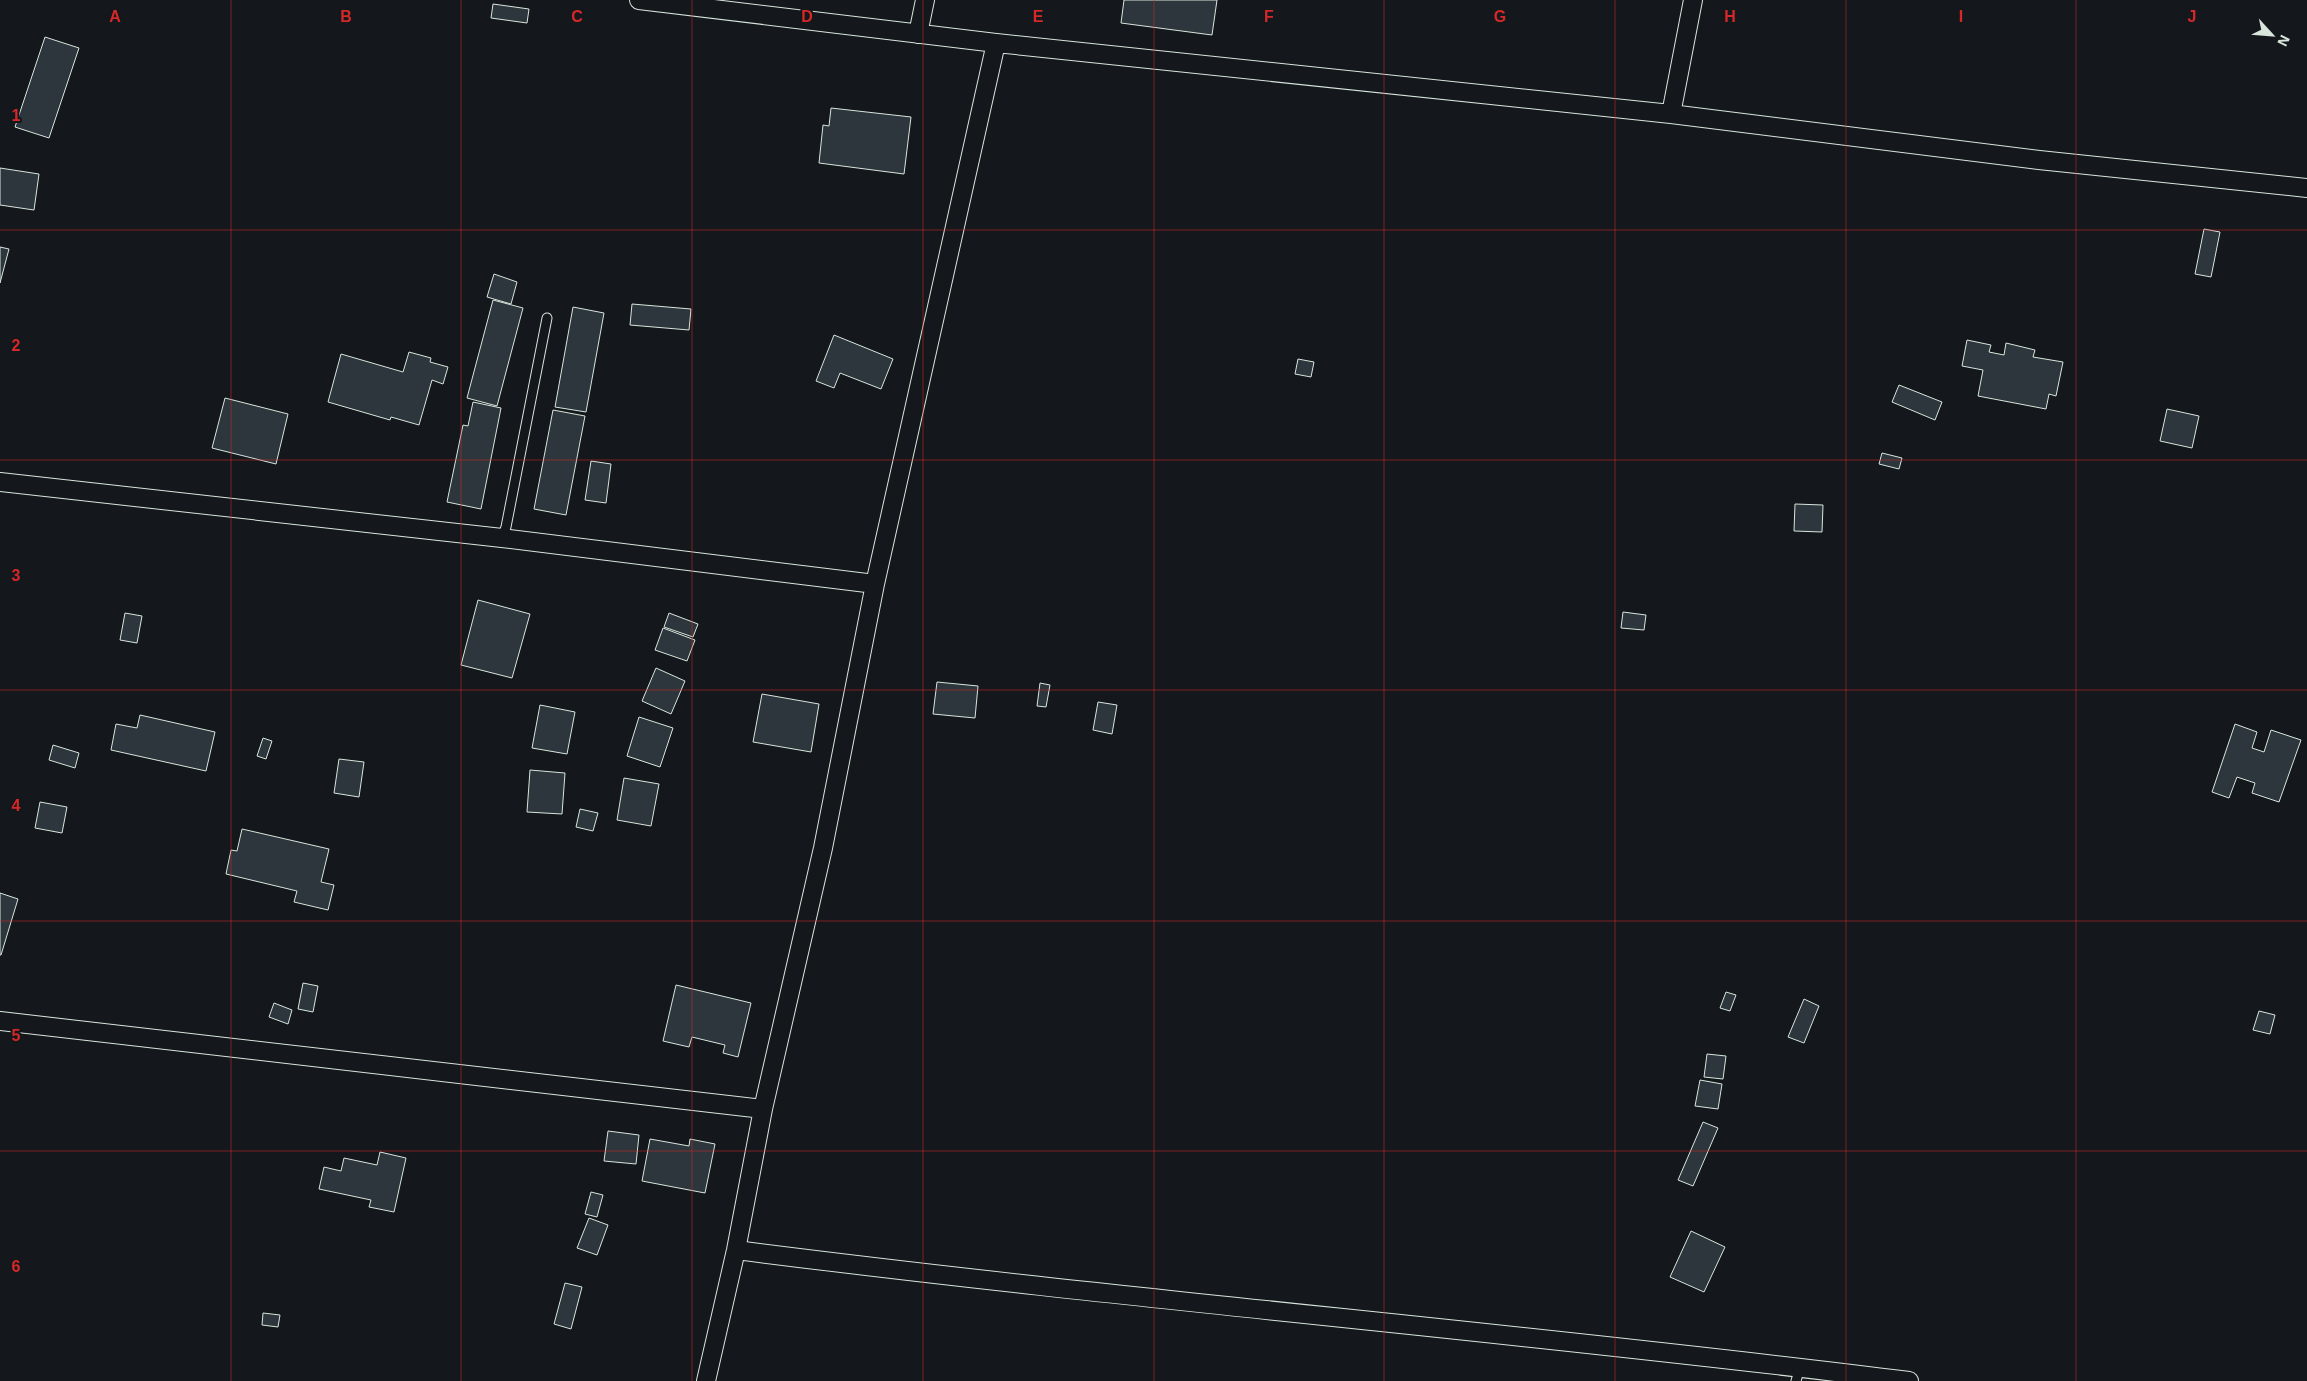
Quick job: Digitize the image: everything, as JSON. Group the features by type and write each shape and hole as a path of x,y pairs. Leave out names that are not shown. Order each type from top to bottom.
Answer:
{"street":[{"path":"639,0 996,43 1670,114 2039,160 2307,188"},
{"path":"918,34 925,0"},
{"path":"1670,114 1693,0"},
{"path":"706,1381 736,1250 763,1109 823,848 875,584 996,43"},
{"path":"0,482 502,538 875,584"},
{"path":"0,1022 763,1109"},
{"path":"736,1250 1798,1374 1909,1381"}],"lane":[{"path":"502,538 506,527 547,318"}],"building":[{"path":"1124,0 1217,0 1212,35 1121,23"},
{"path":"493,4 529,9 527,23 491,18"},
{"path":"45,37 79,48 49,138 15,127"},
{"path":"831,108 911,117 904,174 819,163 823,125 829,126"},
{"path":"0,168 39,174 34,210 0,205"},
{"path":"2204,229 2220,232 2211,277 2195,274"},
{"path":"0,247 9,249 0,283"},
{"path":"494,274 517,282 511,304 487,297"},
{"path":"493,300 523,308 497,406 467,398"},
{"path":"632,304 691,309 689,330 630,325"},
{"path":"573,307 604,313 586,412 555,407"},
{"path":"834,335 893,359 881,389 840,373 834,388 816,381"},
{"path":"1967,340 1991,345 1989,352 2004,355 2006,343 2035,350 2033,357 2063,362 2056,396 2049,394 2046,409 1978,396 1983,370 1962,366"},
{"path":"409,352 431,358 430,362 448,367 443,384 432,380 419,425 391,417 390,420 328,402 341,354 403,372"},
{"path":"1298,359 1314,362 1311,377 1295,374"},
{"path":"1899,385 1942,402 1935,420 1892,402"},
{"path":"225,398 288,414 276,464 212,448"},
{"path":"473,402 501,408 481,509 447,502 463,425 468,426"},
{"path":"2167,409 2199,416 2192,448 2160,441"},
{"path":"553,410 585,416 566,515 534,509"},
{"path":"1882,453 1902,458 1899,469 1879,464"},
{"path":"591,461 611,464 606,503 585,500"},
{"path":"1795,504 1823,505 1822,532 1794,531"},
{"path":"478,600 530,614 512,678 461,665"},
{"path":"1623,612 1646,615 1644,630 1621,628"},
{"path":"125,613 142,616 137,643 120,640"},
{"path":"669,613 698,624 693,637 664,627"},
{"path":"663,628 695,640 687,661 655,650"},
{"path":"656,668 685,681 671,714 642,701"},
{"path":"937,682 978,686 975,718 933,714"},
{"path":"1040,683 1050,685 1046,707 1037,706"},
{"path":"762,694 819,704 811,752 753,742"},
{"path":"1098,702 1117,705 1112,734 1093,730"},
{"path":"540,705 575,712 567,754 532,748"},
{"path":"140,715 215,732 206,771 111,750 116,724 137,728"},
{"path":"639,717 673,728 660,767 627,756"},
{"path":"2235,724 2257,732 2252,748 2264,752 2271,730 2301,740 2279,802 2252,793 2255,783 2237,777 2229,798 2212,792"},
{"path":"263,738 272,741 266,759 257,756"},
{"path":"53,745 79,753 75,768 49,760"},
{"path":"339,759 364,762 359,797 334,793"},
{"path":"530,770 565,773 562,814 527,812"},
{"path":"624,778 659,784 651,826 617,820"},
{"path":"40,802 67,807 62,833 35,828"},
{"path":"580,809 598,813 593,831 576,827"},
{"path":"242,829 329,849 321,882 334,885 328,910 294,902 297,891 226,874 231,850 237,851"},
{"path":"0,893 18,899 1,955 0,955"},
{"path":"303,983 318,986 313,1012 298,1009"},
{"path":"676,985 751,1003 738,1057 723,1053 725,1045 692,1037 689,1047 663,1041"},
{"path":"1726,992 1736,995 1730,1011 1720,1008"},
{"path":"1804,999 1819,1006 1804,1043 1788,1037"},
{"path":"274,1003 292,1010 288,1024 269,1017"},
{"path":"2259,1011 2275,1015 2270,1034 2253,1030"},
{"path":"1707,1054 1726,1056 1723,1079 1704,1077"},
{"path":"1700,1080 1722,1084 1718,1109 1695,1106"},
{"path":"1703,1122 1718,1128 1693,1186 1678,1180"},
{"path":"608,1131 639,1135 636,1164 604,1161"},
{"path":"650,1139 689,1146 690,1139 715,1144 705,1193 642,1181"},
{"path":"380,1152 406,1158 394,1212 369,1207 371,1200 319,1189 324,1167 341,1171 344,1158 377,1165"},
{"path":"591,1192 603,1195 597,1217 585,1214"},
{"path":"589,1218 608,1225 597,1255 577,1248"},
{"path":"1691,1231 1725,1247 1704,1292 1670,1277"},
{"path":"565,1283 582,1287 571,1329 554,1324"},
{"path":"263,1313 280,1315 278,1327 262,1325"}]}
